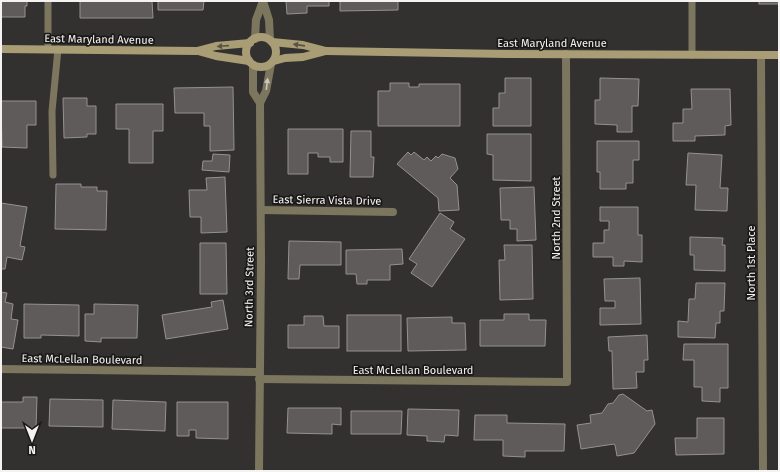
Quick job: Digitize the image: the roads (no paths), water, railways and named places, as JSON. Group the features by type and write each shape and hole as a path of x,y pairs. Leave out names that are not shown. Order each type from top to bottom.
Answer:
{"street":[{"path":"251,63 247,50 252,41 256,20 262,1"},
{"path":"262,1 269,20 271,41 276,49 272,62"},
{"name":"East Maryland Avenue","path":"197,51 262,38 271,41 303,45 326,51 779,56"},
{"name":"East Maryland Avenue","path":"1,49 197,51 251,63 262,67 286,58 303,57 326,51"},
{"name":"North 2nd Street","path":"566,54 567,382"},
{"name":"North 1st Place","path":"761,55 763,471"},
{"name":"North 3rd Street","path":"259,471 261,210 260,103 266,91 272,62"},
{"name":"North 3rd Street","path":"251,63 253,92 260,103"},
{"name":"East Sierra Vista Drive","path":"261,210 393,212"},
{"name":"East McLellan Boulevard","path":"1,369 567,382"}],"lane":[{"path":"48,1 48,49"},
{"path":"692,1 692,55"},
{"path":"53,175 52,111 58,49"}]}
